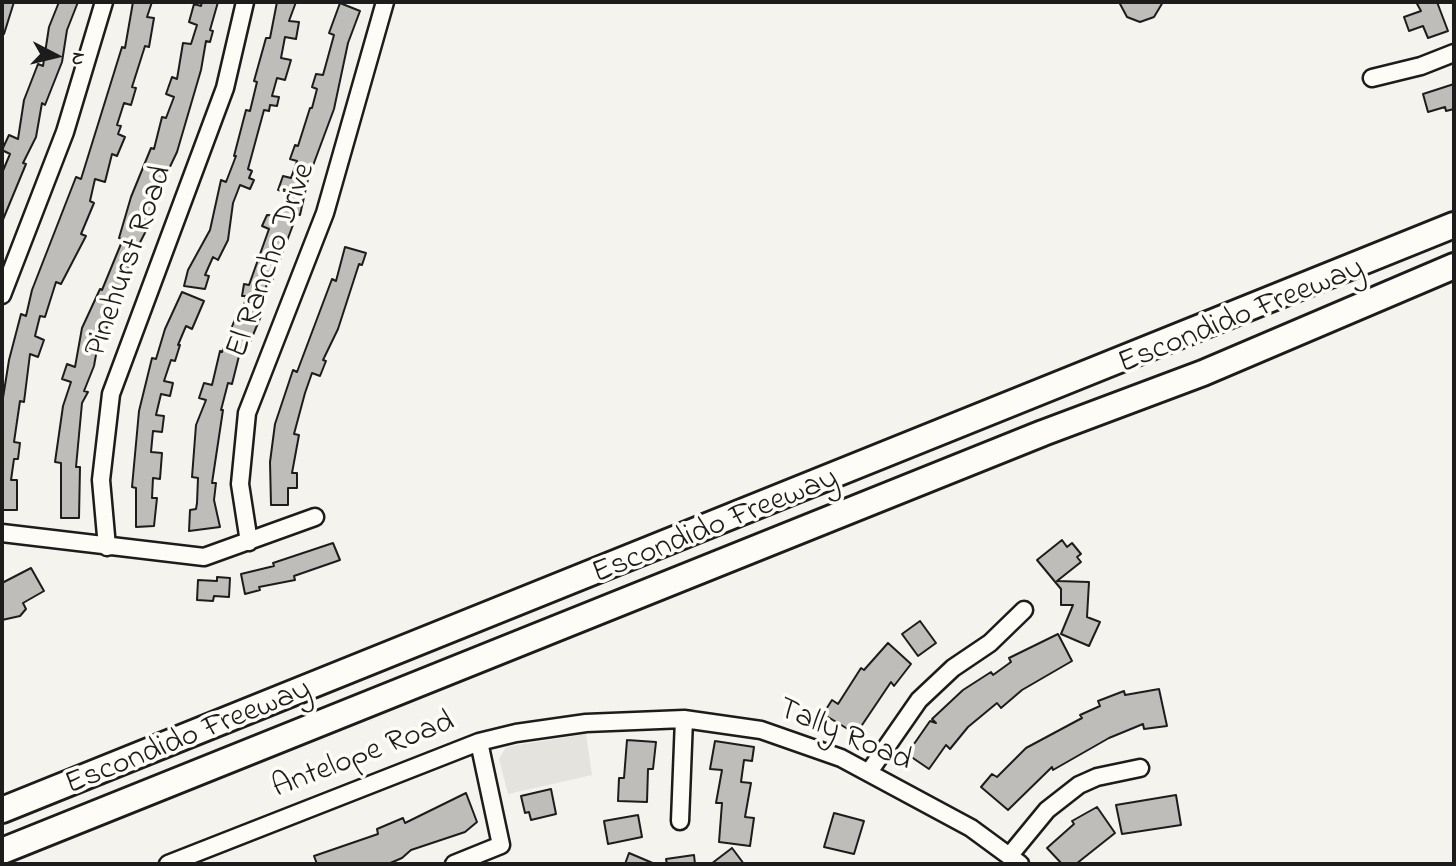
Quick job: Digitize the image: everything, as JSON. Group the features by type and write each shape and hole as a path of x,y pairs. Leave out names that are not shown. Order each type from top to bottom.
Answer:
{"highway":[{"name":"Escondido Freeway","path":"2,810 1454,225"},
{"name":"Escondido Freeway","path":"2,851 1004,448 1203,373 1454,266"}],"street":[{"path":"2,295 65,132 104,2"},
{"name":"Pinehurst Road","path":"107,547 101,480 111,394 225,88 245,2"},
{"name":"El Rancho Drive","path":"249,542 240,484 247,413 325,213 385,2"},
{"path":"1372,78 1421,66 1454,52"},
{"path":"2,533 204,557 315,517"},
{"path":"869,772 919,700 953,668 990,643 1024,610"},
{"path":"680,821 684,719"},
{"name":"Tally Road","path":"586,723 684,719 761,730 807,744 869,772 971,828 1015,860"},
{"name":"Antelope Road","path":"168,864 479,742 516,733 586,723"},
{"path":"454,864 502,845 479,742"},
{"path":"1015,860 1047,810 1079,785 1097,777 1140,768"}],"shaded area":[{"path":"586,734 592,775 508,794 499,759 506,747"}],"building":[{"path":"2,2 14,2 4,34 2,34"},
{"path":"59,2 78,2 67,30 62,62 45,105 42,103 36,137 23,163 26,164 2,222 2,173 10,154 2,150 9,135 18,139 24,100 38,64 43,66 49,27"},
{"path":"133,2 152,2 147,17 154,18 149,47 145,46 132,87 136,88 131,105 124,103 117,125 121,126 118,134 125,137 117,156 112,154 105,182 95,179 90,201 94,203 81,234 86,236 61,284 56,282 45,317 40,316 35,336 44,340 38,357 30,354 24,402 20,401 14,442 20,443 11,480 17,480 17,510 2,510 2,404 9,360 21,314 26,316 32,290 76,177 81,179 122,47 125,48"},
{"path":"202,2 218,2 210,30 213,31 210,42 206,41 201,70 177,152 158,192 149,225 131,260 104,334 100,332 94,366 84,391 88,392 82,403 76,467 80,467 79,518 61,518 61,463 55,462 63,406 71,382 62,379 67,364 75,367 82,328 100,289 102,290 123,239 119,238 131,197 151,148 154,149 162,117 166,118 174,97 166,94 172,77 177,79 183,43 191,44 197,25 189,22 194,4 201,6"},
{"path":"277,2 296,2 289,21 299,22 296,39 285,37 281,58 291,60 285,80 277,78 272,96 279,97 277,106 270,105 269,111 264,110 248,169 252,171 249,178 254,180 250,189 240,185 233,203 228,240 218,260 213,257 205,275 209,276 205,289 184,286 188,270 210,230 221,180 226,182 236,156 246,110 250,111 257,82 254,81 266,38 270,38"},
{"path":"1119,2 1163,2 1154,17 1140,22 1127,17"},
{"path":"1416,2 1437,2 1448,31 1428,38 1423,26 1409,31 1404,17 1421,11"},
{"path":"340,3 360,11 348,43 334,109 308,179 300,215 297,214 271,284 267,282 261,316 245,354 240,352 232,384 228,383 221,410 212,483 216,483 214,500 220,527 189,531 190,510 196,509 197,503 198,478 192,477 196,425 206,400 199,398 204,383 212,385 220,351 222,352 237,314 242,316 246,296 242,296 244,284 249,285 269,229 262,226 267,215 280,216 287,192 278,190 283,176 291,178 297,161 290,159 295,145 298,146 312,108 317,89 312,87 316,74 323,75 334,35 329,33"},
{"path":"1454,84 1454,109 1446,111 1445,107 1428,112 1423,94"},
{"path":"345,247 366,253 362,265 359,264 338,329 323,360 326,361 320,376 312,373 305,393 294,434 299,435 292,473 297,473 297,488 288,488 288,505 271,505 270,462 275,424 293,370 297,372 332,279 336,281"},
{"path":"182,292 204,301 192,329 186,326 175,361 171,360 164,381 173,383 170,396 161,394 156,415 164,416 162,432 153,431 151,452 162,453 160,479 153,478 152,498 157,498 154,526 136,527 136,488 132,487 139,411 152,358 156,359 165,329"},
{"path":"1062,540 1067,547 1072,543 1081,554 1077,557 1081,562 1057,581 1089,582 1087,617 1100,622 1089,646 1061,634 1073,605 1061,605 1061,589 1037,560"},
{"path":"333,543 340,560 294,576 295,580 259,587 260,590 245,594 241,574 274,566 273,563"},
{"path":"31,568 44,591 23,603 26,609 20,616 2,620 2,583"},
{"path":"217,577 230,578 229,597 214,596 213,601 197,600 198,580 217,581"},
{"path":"920,621 936,643 918,656 902,634"},
{"path":"1058,634 1072,661 1022,690 1001,708 997,703 968,727 950,749 946,745 929,769 907,754 930,721 936,723 932,719 963,690 991,672 993,675 1011,662 1009,658"},
{"path":"888,643 911,664 894,686 891,682 856,734 823,714 832,700 838,704 861,668 864,670"},
{"path":"1159,689 1167,726 1144,729 1143,724 1109,738 1053,770 1052,767 1008,810 981,787 992,774 997,777 1026,748 1100,706 1098,701 1124,691 1125,695"},
{"path":"627,740 656,742 653,769 648,769 647,802 618,801 619,778 624,778"},
{"path":"715,741 754,747 752,761 744,760 741,782 751,783 745,817 754,818 750,846 719,842 722,803 716,803 722,770 710,769"},
{"path":"551,789 556,814 531,820 529,812 525,813 521,796"},
{"path":"466,793 477,822 465,832 411,850 402,858 388,864 317,864 314,856 378,834 377,829 403,818 405,823"},
{"path":"1176,795 1181,825 1122,834 1116,805"},
{"path":"1097,807 1115,833 1076,864 1062,864 1047,848 1074,824 1072,821"},
{"path":"834,813 864,821 854,854 824,847"},
{"path":"638,815 642,837 608,844 604,821"},
{"path":"732,848 744,864 711,864"},
{"path":"629,853 655,864 625,864"},
{"path":"694,855 695,864 667,864 666,859"}]}
